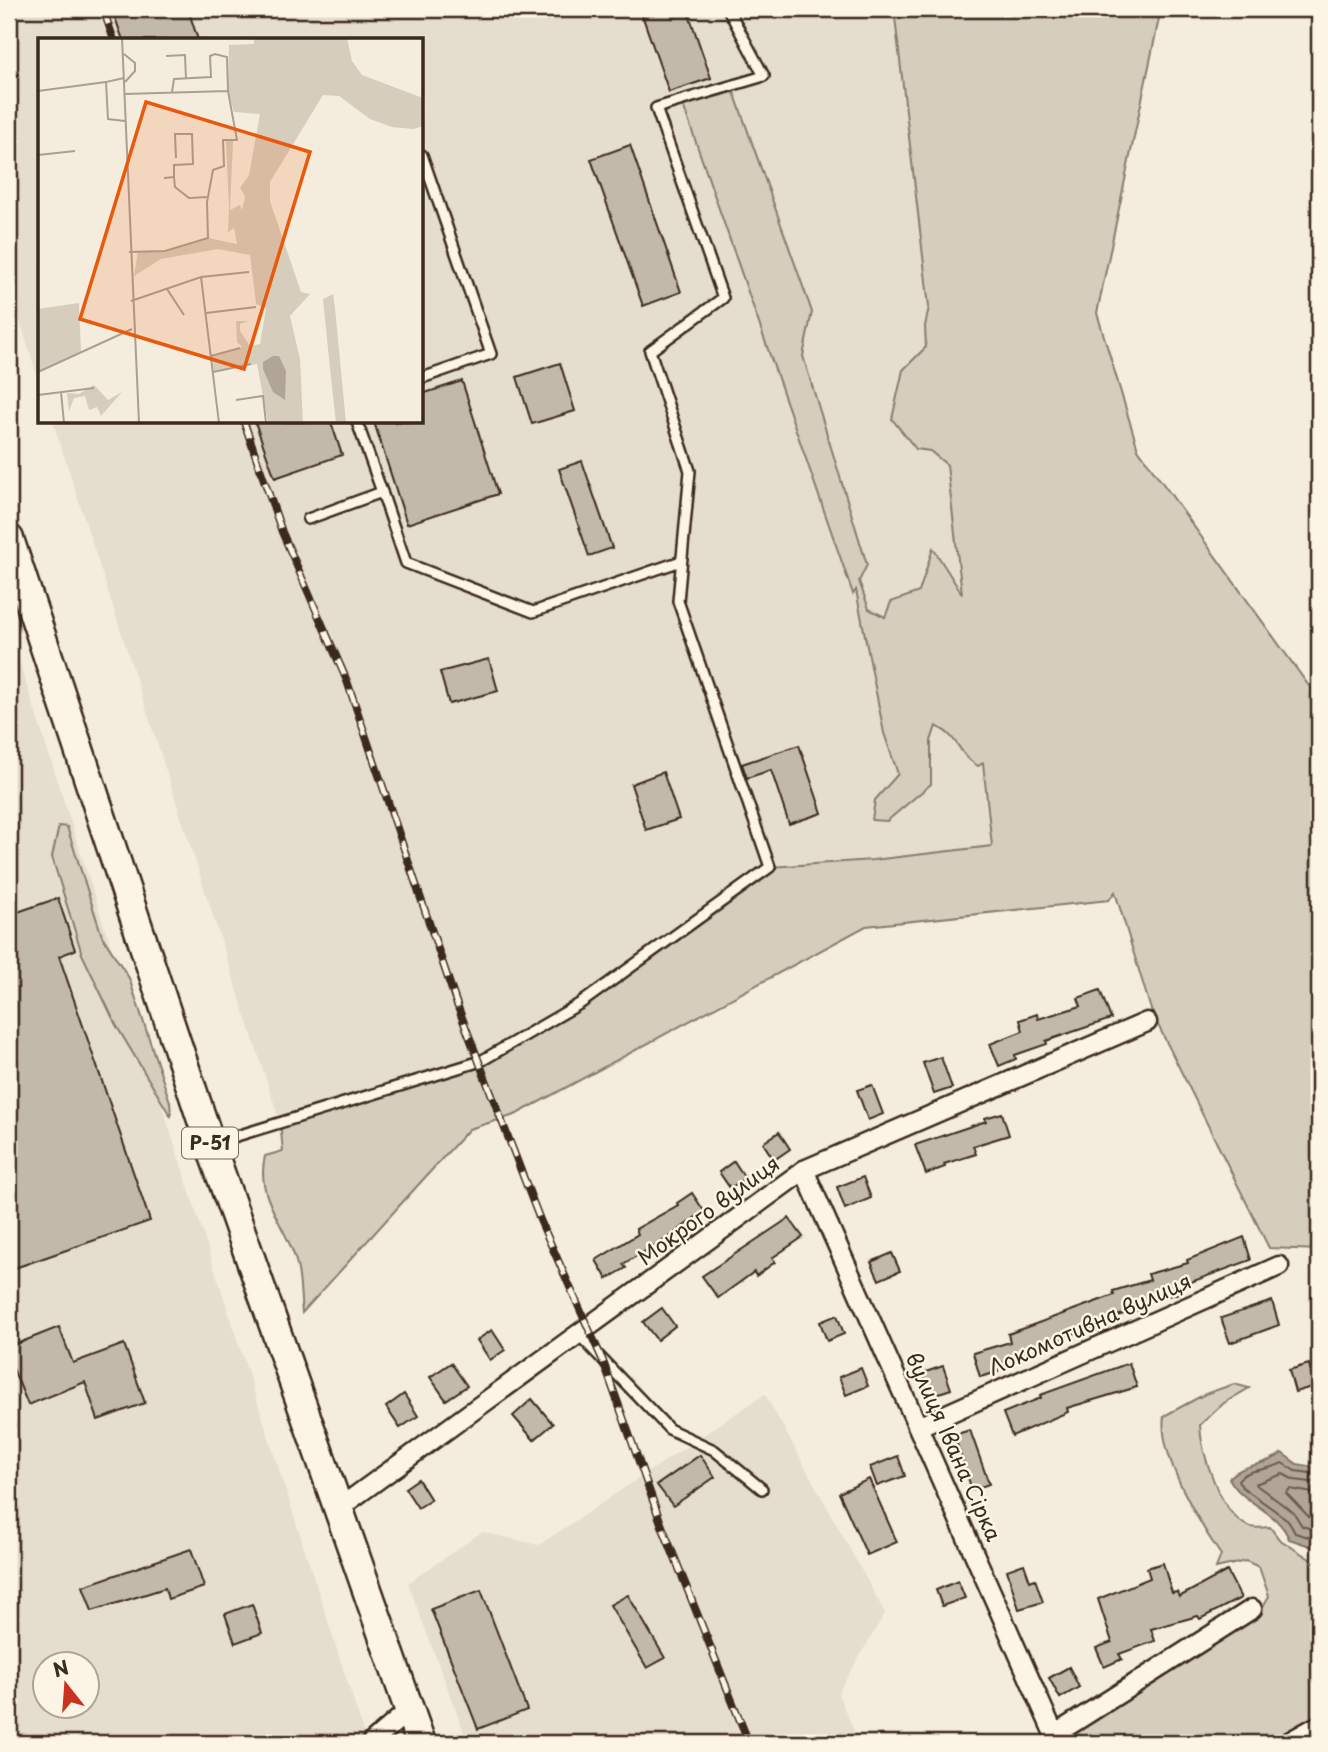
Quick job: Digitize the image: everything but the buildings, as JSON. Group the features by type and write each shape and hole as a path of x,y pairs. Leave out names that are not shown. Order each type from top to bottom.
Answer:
{"main road":[{"name":"Р-51","path":"9,539 210,1144 421,1743"}],"street":[{"name":"Мокрого вулиця","path":"340,1508 804,1170 1147,1022"},
{"name":"вулиця Івана Сірка","path":"804,1170 920,1426 1056,1739"},
{"name":"Локомотивна вулиця","path":"920,1426 1279,1266"},
{"path":"1056,1739 1252,1609"},
{"path":"371,1743 408,1710"},
{"path":"1287,1743 1319,1725"}],"lane":[{"path":"210,1144 481,1061 581,1003 770,867 678,601 690,471 650,351 723,298 656,108 764,76 728,9"},
{"path":"424,161 491,354 424,377"},
{"path":"358,424 406,563 533,612 681,561"},
{"path":"308,519 382,492"},
{"path":"578,1334 669,1429 715,1450 762,1489"}],"shaded area":[{"path":"9,9 894,9 992,846 873,860 770,867 581,1003 481,1061 280,1122 54,424 424,424 424,38 38,38 38,378 9,287"},
{"path":"894,9 1161,9 1097,313 1138,449 1319,700 1319,1250 1269,1248 1152,1013 1115,892 1109,900 866,926 515,1115 469,1129 302,1313 297,1265 267,1197 264,1184 265,1156 283,1151 280,1122 481,1061 581,1003 770,867 873,860 992,846 983,763 978,766 971,761 950,735 936,726 931,741 931,784 887,821 872,820 875,800 898,774 884,733 856,590 853,594 683,105 734,92 812,312 803,356 867,565 859,581 869,609 885,617 891,602 919,592 933,548 962,594 947,465 930,451 916,449 892,419 903,370 926,347 925,326 929,307"},
{"path":"9,630 367,1743 9,1743"},
{"path":"59,826 67,827 102,936 129,978 170,1102 171,1117 116,1025 82,954 52,857"},
{"path":"1234,1384 1249,1388 1224,1403 1200,1425 1204,1450 1219,1493 1235,1517 1250,1527 1270,1527 1279,1539 1319,1565 1319,1720 1280,1743 1065,1743 1062,1737 1258,1615 1269,1596 1259,1567 1246,1561 1216,1568 1221,1555 1182,1488 1167,1449 1164,1432 1164,1416 1205,1394"},
{"path":"765,1394 885,1613 838,1693 859,1743 468,1743 408,1583 482,1532 539,1545"}],"water":[{"path":"1282,1453 1297,1464 1319,1468 1319,1549 1289,1539 1277,1521 1243,1495 1229,1478 1242,1469 1269,1461"}],"railway":[{"path":"103,9 113,38"},
{"path":"245,424 282,532 347,681 456,1002 540,1220 603,1361 662,1526 749,1743"}]}
